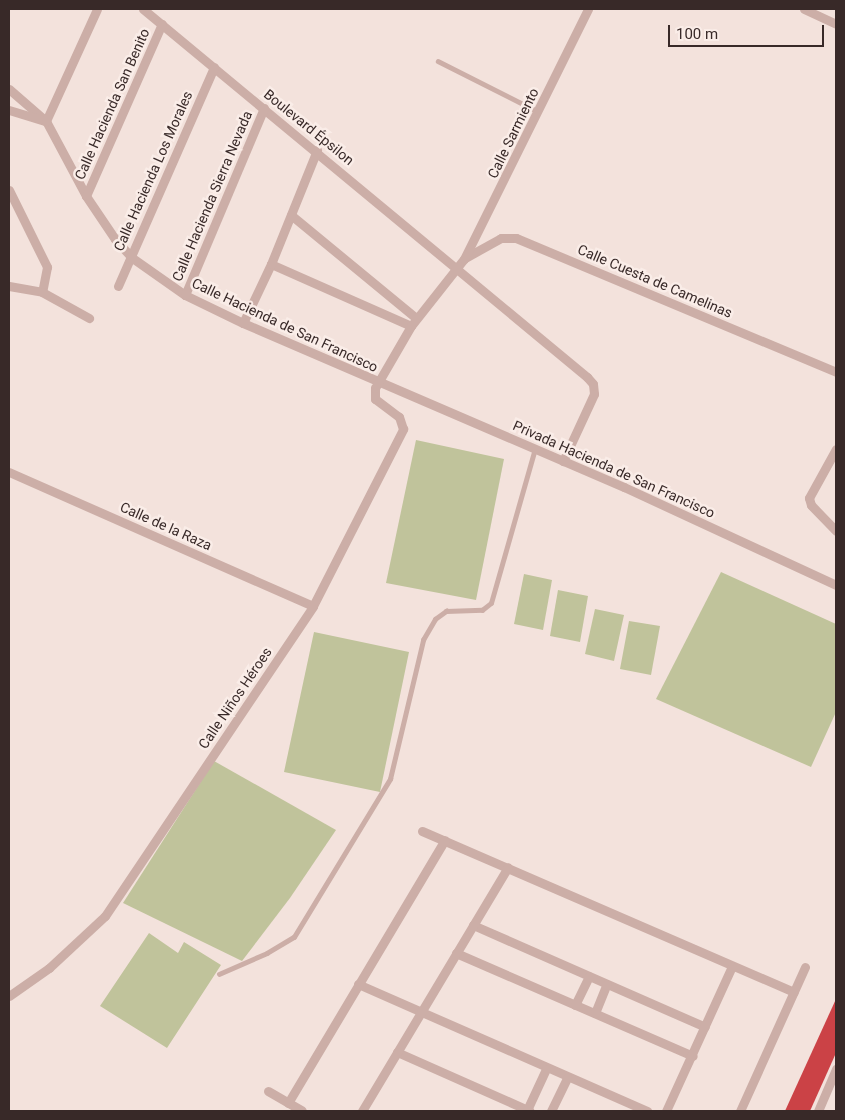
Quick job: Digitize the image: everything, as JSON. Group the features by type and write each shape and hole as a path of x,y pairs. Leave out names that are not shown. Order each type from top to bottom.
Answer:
{"street":[{"path":"10,113 46,121 97,9"},
{"name":"Boulevard Épsilon","path":"143,9 458,266 593,384 594,394 563,461"},
{"name":"Calle Sarmiento","path":"379,383 414,322 464,258 588,9"},
{"path":"804,9 836,24"},
{"name":"Calle Hacienda San Benito","path":"86,196 162,24"},
{"name":"Calle Hacienda Los Morales","path":"118,286 214,68"},
{"name":"Calle Hacienda de San Francisco","path":"9,89 46,121 86,196 131,257 185,294 243,323 379,383"},
{"name":"Calle Hacienda Sierra Nevada","path":"185,294 264,108"},
{"path":"243,323 272,264 317,150"},
{"path":"9,190 47,266 42,292"},
{"path":"291,216 414,322"},
{"name":"Calle Cuesta de Camelinas","path":"464,258 501,238 516,238 836,372"},
{"path":"272,264 414,322"},
{"path":"9,286 42,292 89,318"},
{"name":"Privada Hacienda de San Francisco","path":"379,383 563,461 834,583"},
{"name":"Calle Niños Héroes","path":"9,996 49,968 86,937 115,904 313,606 403,429 399,417 375,399 374,394 379,383"},
{"path":"836,449 810,498 811,505 836,531"},
{"name":"Calle de la Raza","path":"9,472 313,606"},
{"path":"834,583 836,573"},
{"path":"422,830 794,992"},
{"path":"288,1103 444,840"},
{"path":"362,1111 508,867"},
{"path":"473,925 705,1027"},
{"path":"456,953 693,1056"},
{"path":"666,1111 693,1056 732,966"},
{"path":"740,1111 805,967"},
{"path":"575,1005 589,976"},
{"path":"358,984 546,1069 647,1111"},
{"path":"594,1013 607,984"},
{"path":"397,1052 529,1111 546,1069"},
{"path":"818,1111 832,1088 836,1069"},
{"path":"551,1111 567,1078"},
{"path":"268,1091 302,1111"}],"lane":[{"path":"438,61 538,112"},
{"path":"219,974 267,953 294,937 390,779 423,640 435,619 446,611 482,610 491,603 535,449"}],"green space":[{"path":"416,440 504,459 476,600 386,583"},
{"path":"721,572 836,624 836,712 811,767 656,699"},
{"path":"524,574 552,580 543,630 514,624"},
{"path":"558,590 588,596 580,642 550,636"},
{"path":"595,609 624,615 614,661 585,654"},
{"path":"629,621 660,626 651,675 620,669"},
{"path":"314,632 409,652 380,792 284,772"},
{"path":"214,761 336,830 290,898 242,961 123,903"},
{"path":"149,933 178,953 184,942 221,965 167,1048 100,1006"}],"building":[{"path":"836,999 836,1053 810,1111 785,1111"}]}
